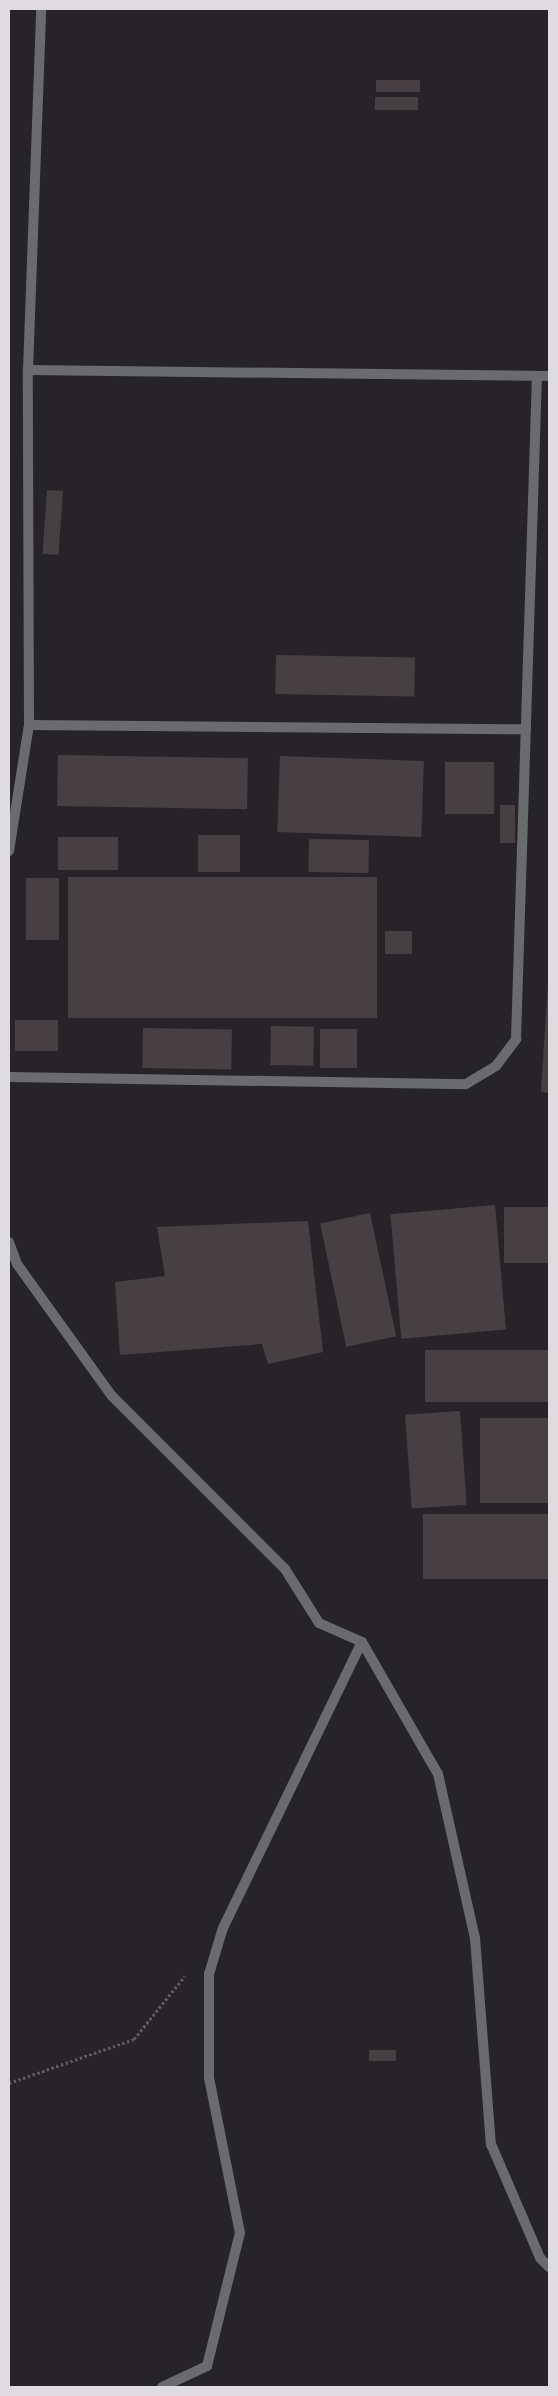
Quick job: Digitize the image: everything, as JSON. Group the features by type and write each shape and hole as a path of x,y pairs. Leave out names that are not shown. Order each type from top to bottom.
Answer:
{"street":[{"path":"9,852 29,725 28,370 41,9"},
{"path":"28,370 549,376"},
{"path":"9,1077 466,1084 496,1066 516,1039 538,376"},
{"path":"29,725 526,730"},
{"path":"9,1242 17,1264 112,1396 285,1569 319,1623 362,1642 438,1774 475,1938 491,2144 540,2258 549,2267"},
{"path":"162,2387 207,2366 240,2233 209,2078 209,1974 223,1928 362,1642"}],"path":[{"path":"9,2083 134,2039 188,1972"}],"building":[{"path":"376,80 420,80 420,92 376,92"},
{"path":"375,97 418,97 418,110 375,110"},
{"path":"47,490 63,491 58,555 43,554"},
{"path":"276,655 415,657 414,696 275,694"},
{"path":"58,755 248,758 247,809 57,806"},
{"path":"280,756 424,761 421,837 277,832"},
{"path":"445,762 494,762 494,814 445,814"},
{"path":"500,805 515,805 515,843 500,843"},
{"path":"198,835 240,835 240,872 198,872"},
{"path":"58,837 118,837 118,870 58,870"},
{"path":"309,839 369,840 368,873 308,872"},
{"path":"68,877 377,877 377,1018 68,1018"},
{"path":"26,878 59,878 59,940 26,940"},
{"path":"385,931 412,931 412,954 385,954"},
{"path":"549,982 549,1093 541,1092"},
{"path":"15,1020 58,1020 58,1051 15,1051"},
{"path":"271,1026 314,1027 313,1066 270,1065"},
{"path":"143,1028 232,1030 231,1070 142,1068"},
{"path":"320,1029 357,1029 357,1068 320,1068"},
{"path":"495,1205 506,1330 401,1339 390,1214"},
{"path":"504,1207 549,1207 549,1263 504,1263"},
{"path":"370,1213 396,1336 346,1347 320,1224"},
{"path":"308,1221 323,1352 268,1364 262,1344 120,1355 115,1282 165,1276 157,1227"},
{"path":"425,1350 549,1350 549,1402 425,1402"},
{"path":"460,1411 467,1505 412,1509 405,1415"},
{"path":"480,1418 549,1418 549,1503 480,1503"},
{"path":"423,1514 549,1514 549,1579 423,1579"},
{"path":"369,2050 396,2050 396,2061 369,2061"}]}
